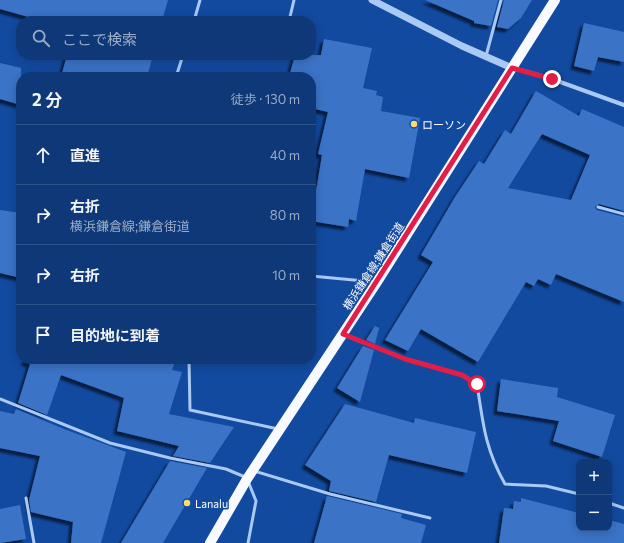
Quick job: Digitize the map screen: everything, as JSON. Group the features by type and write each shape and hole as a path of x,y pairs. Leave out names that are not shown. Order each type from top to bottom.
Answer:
{"main road":[{"name":"横浜鎌倉線;鎌倉街道","path":"210,543 250,475 377,282 555,0"}],"street":[{"path":"372,0 485,57 512,68 552,79 624,105"}],"lane":[{"path":"195,16 200,0"},
{"path":"290,16 294,0"},
{"path":"485,57 501,0"},
{"path":"178,72 181,60"},
{"path":"598,207 624,214"},
{"path":"316,276 377,282"},
{"path":"343,334 405,359 462,375 477,384 485,439 494,465 505,484 546,486 576,493"},
{"path":"189,364 190,410 280,430"},
{"path":"0,399 110,443 430,518"},
{"path":"248,543 256,501 250,475"},
{"path":"26,498 34,543"},
{"path":"612,504 624,508"}],"building":[{"path":"0,0 168,0 163,16 25,16 0,9"},
{"path":"425,0 498,0 491,26 474,23 474,21"},
{"path":"504,0 532,0 521,18 508,29 497,27"},
{"path":"584,23 624,32 624,62 598,57 594,71 574,66"},
{"path":"324,39 372,48 363,88 377,91 376,95 383,97 381,111 420,118 409,178 365,169 356,221 349,219 348,227 316,222 316,191 322,155 318,154 328,112 316,109 316,72 290,72 294,60 316,60 316,55 321,55"},
{"path":"66,60 152,60 148,72 62,72"},
{"path":"0,63 21,68 21,72 16,72 16,104 0,99"},
{"path":"536,91 579,116 582,109 624,127 624,211 599,204 595,207 597,210 624,217 624,302 556,274 551,285 538,279 534,286 526,282 478,362 421,329 408,351 385,340 433,262 421,255 455,197 479,161 484,164 505,130 511,134","holes":["542,134 590,155 571,200 508,188"]},
{"path":"0,210 16,212 16,277 0,273"},
{"path":"375,326 379,328 375,344 366,340"},
{"path":"363,346 374,350 360,402 337,388"},
{"path":"30,364 174,364 172,370 182,372 169,414 234,427 210,463 173,456 179,446 117,431 124,398 61,375 47,415 18,403"},
{"path":"501,379 558,388 557,397 615,415 602,457 553,441 559,421 497,411"},
{"path":"345,404 414,423 415,418 476,432 467,473 389,455 376,502 329,491 331,481 305,465"},
{"path":"16,409 126,452 101,543 71,543 73,522 31,512 29,500 40,456 0,448 0,411 14,414"},
{"path":"170,461 207,468 163,543 121,543"},
{"path":"327,496 402,514 401,518 426,525 421,543 314,543"},
{"path":"521,498 576,512 576,531 612,531 612,521 624,524 624,543 499,543 504,508 513,509 514,501 521,502"},
{"path":"20,505 26,539 0,543 0,509"}],"place":[{"name":"ローソン","path":"414,124"},
{"name":"Lanalu","path":"187,503"}],"route":[{"path":"477,384 462,375 405,359 343,334 512,68 552,79"}]}
